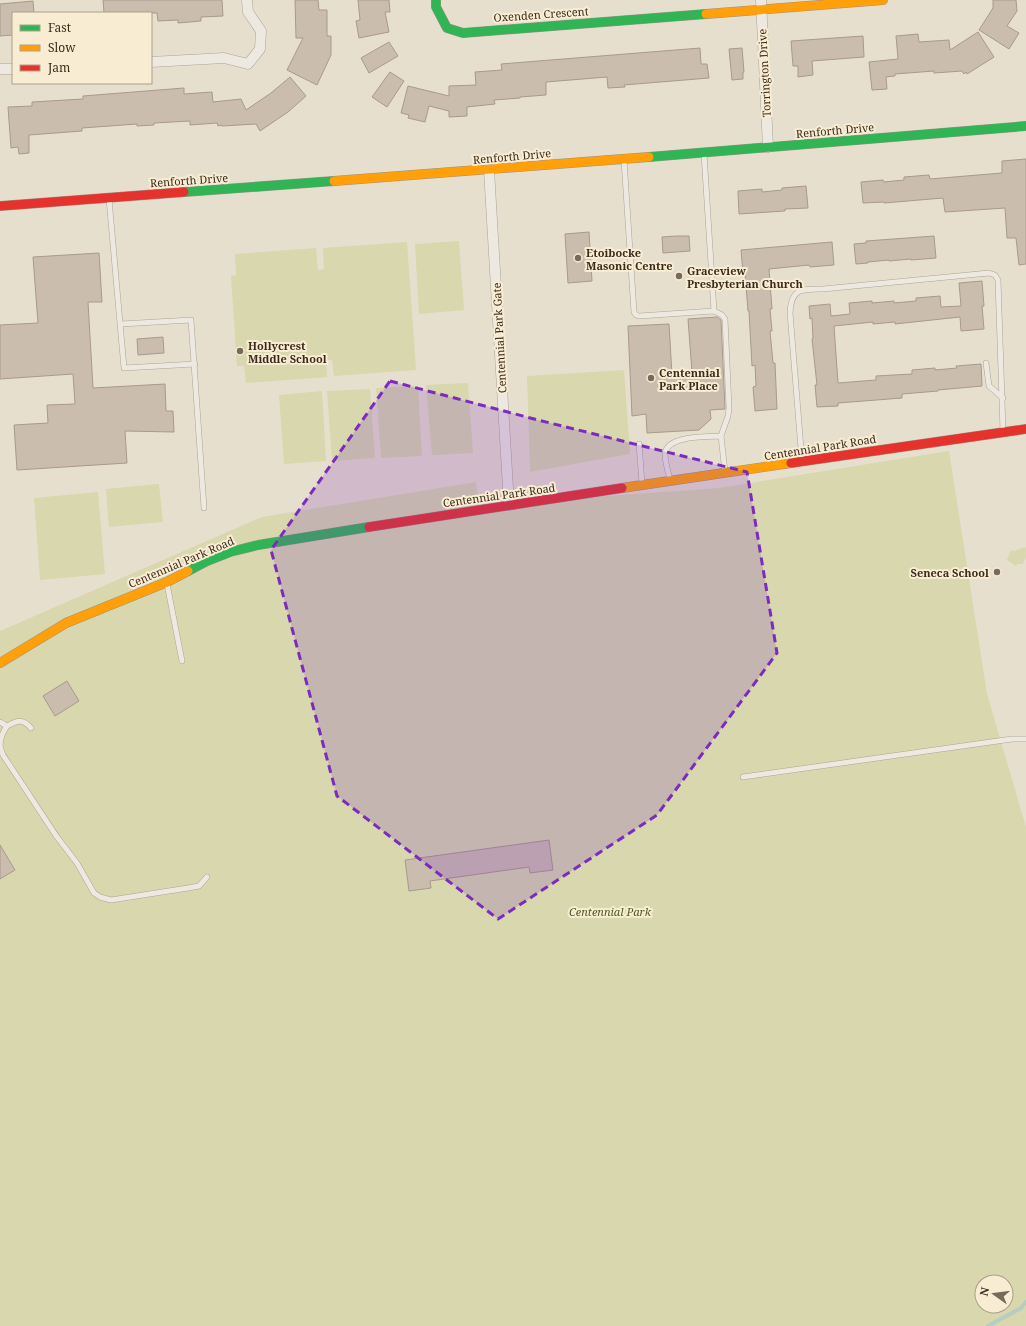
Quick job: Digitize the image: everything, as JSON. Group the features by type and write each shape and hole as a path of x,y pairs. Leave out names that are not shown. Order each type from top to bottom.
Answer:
{"street":[{"path":"152,62 224,58 248,64 260,49 261,31 248,12 247,0"},
{"name":"Oxenden Crescent","path":"436,0 436,7 447,28 463,33 761,5 883,0"},
{"name":"Torrington Drive","path":"761,5 768,147"},
{"path":"0,70 12,69"},
{"name":"Renforth Drive","path":"0,206 489,170 1026,126"},
{"name":"Centennial Park Gate","path":"489,170 509,505"},
{"name":"Centennial Park Road","path":"0,662 66,623 167,582 207,561 230,552 258,545 509,505 1026,428"}],"lane":[{"path":"704,152 714,311"},
{"path":"624,159 634,312 639,316 714,311 722,315 725,319 729,408 728,416 721,436 725,474"},
{"path":"109,198 124,368 195,364"},
{"path":"802,462 790,304 793,296 800,291 807,289 823,289 992,273 995,275 998,280 1003,432"},
{"path":"121,324 191,320 204,508"},
{"path":"986,363 989,386 1002,398"},
{"path":"671,482 665,454 668,448 676,441 691,438 721,436"},
{"path":"639,444 642,486"},
{"path":"167,582 182,661"},
{"path":"31,728 27,723 22,721 7,726 0,740 0,747 3,755 41,814 77,863 94,893 100,897 111,900 199,886 207,877"},
{"path":"0,722 7,726"},
{"path":"743,777 1012,739 1026,739"}],"highlighted area":[{"path":"390,381 538,420 747,472 777,653 657,815 498,919 337,796 271,550"}],"green space":[{"path":"459,241 464,310 419,314 415,244"},
{"path":"407,242 416,370 334,376 332,360 326,360 327,377 246,383 244,366 237,366 231,276 236,275 235,254 316,248 318,270 324,269 323,248"},
{"path":"624,370 630,454 530,472 527,376"},
{"path":"468,383 473,453 432,455 426,385"},
{"path":"418,386 422,456 381,458 376,388"},
{"path":"370,389 375,458 332,461 327,391"},
{"path":"322,391 326,461 284,464 279,395"},
{"name":"Centennial Park","path":"949,451 987,694 1026,827 1026,1326 0,1326 0,631 262,517 476,482 479,505 719,488"},
{"path":"159,484 163,522 109,527 106,489"},
{"path":"98,492 105,574 40,580 34,498"},
{"path":"1025,547 1026,557 1023,564 1018,564 1016,566 1007,560 1011,550 1014,551"}],"building":[{"path":"103,0 222,0 223,16 201,17 201,21 178,23 178,20 158,21 157,13 152,12 104,12"},
{"path":"295,0 318,0 319,10 327,10 327,36 331,36 331,55 317,85 287,70 303,38 296,38"},
{"path":"358,0 389,0 390,12 385,12 389,32 359,38 356,21 360,20"},
{"path":"993,0 1016,0 1017,11 1007,26 1019,33 1009,49 979,30 993,8"},
{"path":"33,1 34,12 12,12 12,35 0,36 0,4"},
{"path":"978,32 994,57 967,74 966,72 964,74 962,71 934,73 934,71 895,74 895,76 886,77 887,89 872,90 869,62 898,59 896,36 918,34 919,42 949,40 950,50"},
{"path":"863,36 864,57 812,61 813,75 798,77 798,66 793,66 791,41"},
{"path":"389,42 398,56 369,73 361,58"},
{"path":"700,48 701,64 707,64 709,78 624,85 625,87 608,88 607,77 546,82 546,95 494,100 495,104 467,107 467,116 449,117 449,111 429,106 425,122 408,118 409,115 401,113 408,86 449,96 449,86 476,85 475,72 502,70 501,64"},
{"path":"742,48 744,72 743,79 732,80 729,49"},
{"path":"390,72 404,81 387,107 372,97"},
{"path":"290,77 306,96 288,112 260,131 256,124 218,126 217,123 190,125 190,121 154,123 154,125 137,126 137,124 82,128 82,131 29,135 29,153 19,154 18,147 11,148 8,107 32,106 32,102 83,99 83,96 184,88 184,94 212,92 213,102 241,99 246,110 271,93"},
{"path":"1026,159 1026,264 1019,265 1016,238 1007,238 1005,208 945,212 943,198 884,203 863,203 861,182 904,180 904,177 929,175 930,179 1002,173 1002,161"},
{"path":"806,186 808,208 739,214 738,191 762,189 762,192 782,190 782,188"},
{"name":"Etoibocke Masonic Centre","path":"589,232 592,281 568,283 565,234"},
{"path":"689,236 690,251 663,253 662,237"},
{"path":"934,236 936,258 889,260 856,264 854,244 866,243 866,241"},
{"path":"832,242 834,265 810,267 809,265 769,269 772,309 770,309 772,331 770,331 773,363 775,363 777,409 755,411 753,387 756,386 755,365 752,366 749,311 741,250"},
{"path":"99,253 102,302 88,302 93,388 165,384 166,411 173,411 174,432 125,431 127,463 17,470 14,425 48,423 47,405 75,404 73,374 0,379 0,325 38,323 33,257"},
{"path":"982,281 984,329 961,331 960,317 895,324 895,322 873,324 873,322 834,326 838,383 876,380 876,376 912,374 912,370 935,368 935,370 957,368 956,366 981,364 982,386 902,394 902,398 838,403 838,406 817,407 815,385 817,385 812,339 812,318 810,319 809,306 830,304 831,316 850,314 849,303 894,301 894,303 916,301 916,298 940,296 941,307 961,306 959,283"},
{"name":"Centennial Park Place","path":"717,317 721,320 725,409 710,410 711,419 699,430 647,433 646,414 632,416 628,326 669,324 672,375 692,372 688,319"},
{"path":"163,337 164,353 138,355 137,339"},
{"path":"67,681 79,701 55,716 43,696"},
{"path":"549,840 553,870 530,873 529,867 430,881 431,888 409,891 405,860"},
{"path":"0,845 15,870 0,879"}],"waterway":[{"path":"988,1326 1021,1308 1026,1302"}],"traffic: fast":[{"path":"436,0 436,7 447,28 463,33 706,14"},
{"path":"649,157 1026,126"},
{"path":"184,192 334,181"},
{"path":"188,571 207,561 230,552 258,545 369,527"}],"traffic: slow":[{"path":"706,14 883,0"},
{"path":"334,181 649,157"},
{"path":"622,488 791,463"},
{"path":"0,663 66,623 167,582 188,571"}],"traffic: jam":[{"path":"0,206 184,192"},
{"path":"791,463 1026,429"},
{"path":"369,527 622,488"}],"place":[{"name":"Etoibocke Masonic Centre","path":"578,258"},
{"name":"Graceview Presbyterian Church","path":"679,276"},
{"name":"Hollycrest Middle School","path":"240,351"},
{"name":"Centennial Park Place","path":"651,378"},
{"name":"Seneca School","path":"997,572"}]}
